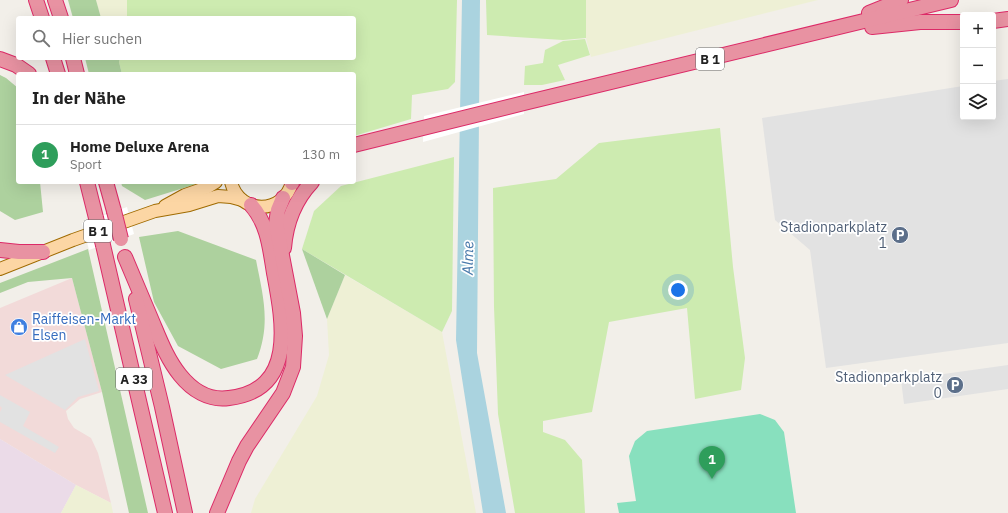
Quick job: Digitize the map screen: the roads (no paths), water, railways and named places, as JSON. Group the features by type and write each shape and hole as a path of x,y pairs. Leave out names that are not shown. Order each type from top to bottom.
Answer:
{"highway":[{"path":"36,0 41,16"},
{"path":"56,0 60,16"},
{"name":"B 1","path":"822,32 901,0"},
{"name":"B 1","path":"356,144 524,102 951,0"},
{"path":"996,21 1008,19"},
{"path":"822,32 920,22 960,22"},
{"path":"0,59 16,65 26,72"},
{"path":"54,60 57,72"},
{"path":"74,60 76,72"},
{"path":"356,153 382,138"},
{"name":"A 33","path":"88,184 165,513"},
{"name":"A 33","path":"107,184 162,407 185,513"},
{"path":"283,263 285,239 294,207 310,184"},
{"path":"217,513 239,461 283,393 293,367 295,352 294,320 276,224 278,210 283,198"},
{"path":"125,257 167,357 186,383 199,393 214,398 226,399 252,392 268,381 275,369 281,351 283,328 277,287 265,227 260,216 247,203"},
{"path":"0,250 42,252"}],"main road":[{"name":"B 1","path":"0,269 42,252 155,211 185,195 213,184"},
{"path":"232,184 235,192 247,203"},
{"path":"283,198 289,191 291,184"},
{"name":"B 1","path":"155,211 189,205 218,196 231,197 259,207 267,207 275,204 283,198"}],"water":[{"name":"Alme","path":"462,0 480,0 477,353 506,513 483,513 456,340"}],"place":[{"name":"Stadionparkplatz 1","path":"900,235"},
{"name":"Raiffeisen-Markt Elsen","path":"19,327"},
{"name":"Stadionparkplatz 0","path":"955,385"},
{"name":"Home Deluxe Arena","path":"712,479"}]}
